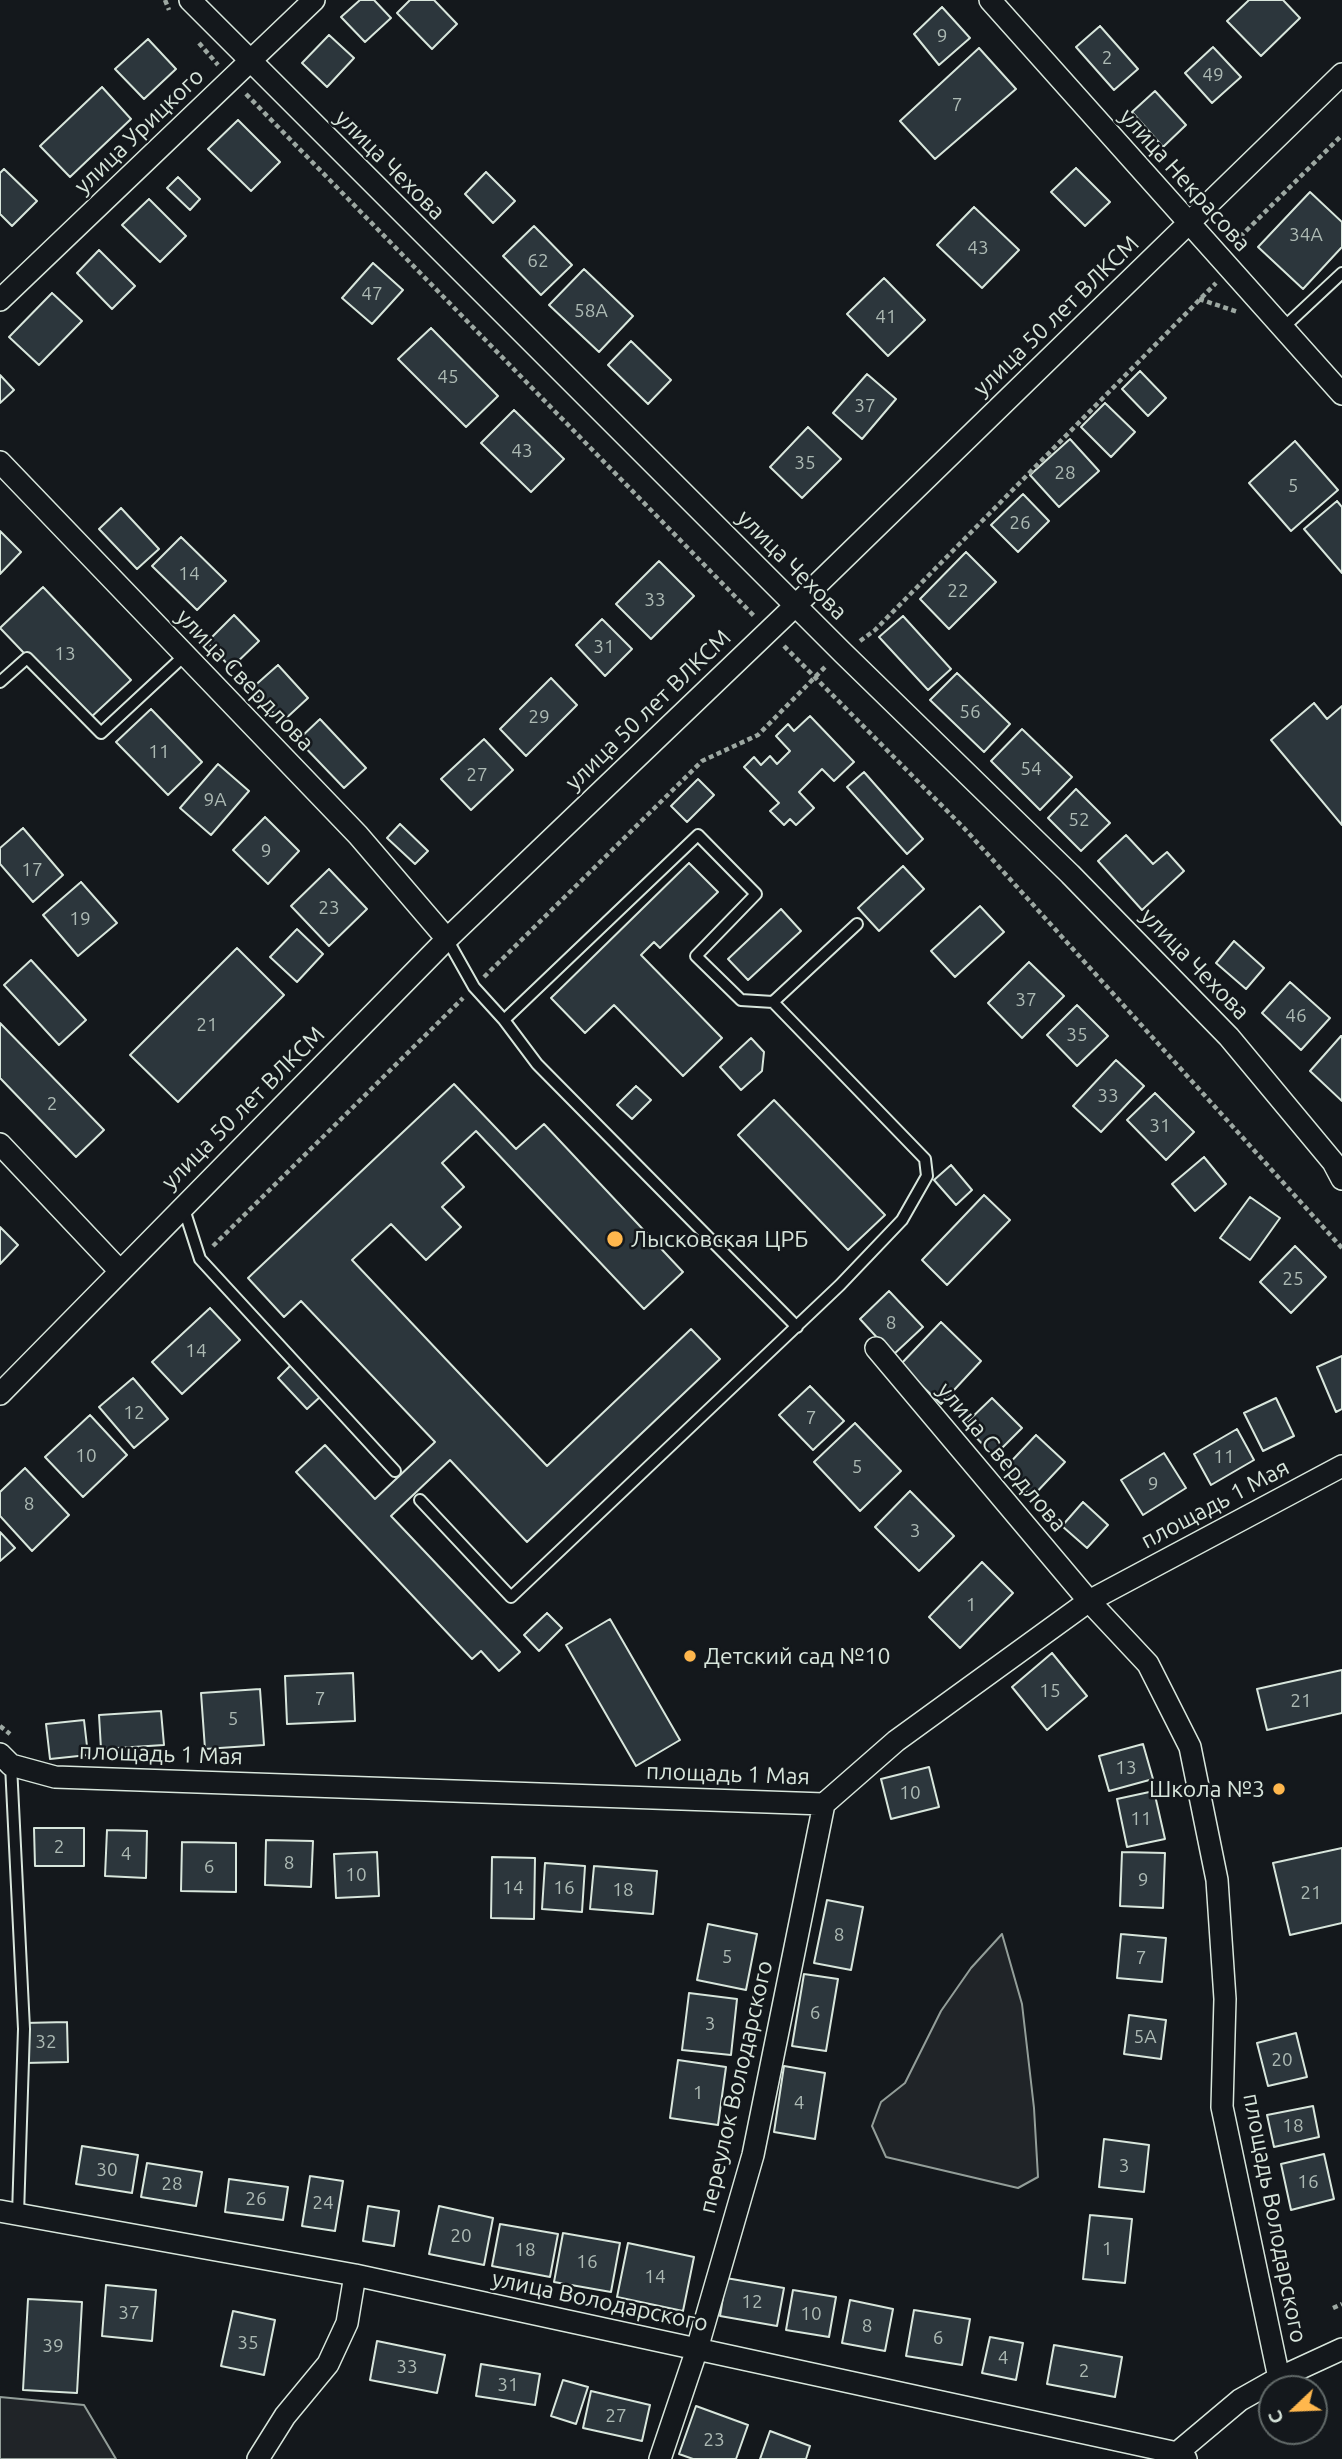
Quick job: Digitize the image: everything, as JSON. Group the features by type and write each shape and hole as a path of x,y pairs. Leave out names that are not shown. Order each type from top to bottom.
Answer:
{"street":[{"name":"улица Чехова","path":"190,0 843,653 1070,874 1220,1027 1339,1166"},
{"name":"улица Урицкого","path":"0,300 314,0"},
{"name":"улица Некрасова","path":"990,0 1342,394"},
{"name":"улица 50 лет ВЛКСМ","path":"0,1394 447,939 796,606 1342,74"},
{"name":"улица Свердлова","path":"0,462 358,835 447,939"},
{"path":"0,1144 119,1270"},
{"name":"улица Свердлова","path":"876,1348 1089,1601"},
{"name":"площадь 1 Мая","path":"6,1759 55,1777 824,1804 897,1741 1089,1601 1342,1466"},
{"name":"площадь Володарского","path":"1089,1601 1148,1664 1190,1747 1217,1880 1225,1999 1222,2107 1278,2375"},
{"name":"переулок Володарского","path":"660,2459 697,2350 753,2155 824,1804"},
{"name":"улица Володарского","path":"9,2213 355,2275 1179,2457"},
{"path":"258,2459 285,2416 328,2364 348,2323 355,2275"},
{"path":"1286,2375 1342,2349"},
{"path":"1179,2457 1240,2400 1258,2390"}],"lane":[{"path":"1283,328 1342,273"},
{"path":"0,682 27,658 100,733 185,655"},
{"path":"420,1500 511,1597 797,1327 902,1220 927,1176 925,1159 773,1002 741,1000 696,956 756,894 698,835 504,1020"},
{"path":"773,1002 857,924"},
{"path":"447,939 474,987 504,1020 537,1064 797,1327"},
{"path":"183,1205 200,1259 396,1471"},
{"path":"6,1759 24,2029 9,2213"}],"path":[{"path":"200,1259 702,761 758,735 830,663 875,630 1217,281 1232,244 1342,135"},
{"path":"1333,2308 1342,2304"}],"shaded area":[{"path":"1002,1934 1022,2004 1034,2108 1038,2177 1018,2188 886,2157 872,2126 881,2102 905,2083 941,2011 971,1968"},
{"path":"0,2397 84,2405 116,2459 0,2459"}],"building":[{"path":"360,0 374,0 391,18 365,42 341,17"},
{"path":"410,0 434,0 457,24 432,49 397,13"},
{"path":"1249,0 1283,0 1300,18 1261,56 1227,21"},
{"path":"942,7 970,38 939,65 914,34"},
{"path":"1100,26 1138,69 1114,90 1076,47"},
{"path":"329,35 354,58 327,87 302,63"},
{"path":"148,39 176,69 144,99 115,69"},
{"path":"1213,47 1241,77 1212,103 1185,73"},
{"path":"979,48 1016,89 935,159 900,121"},
{"path":"102,87 131,119 70,177 40,146"},
{"path":"1155,91 1186,125 1163,147 1132,112"},
{"path":"238,120 280,162 251,191 208,149"},
{"path":"1076,168 1110,202 1085,226 1051,192"},
{"path":"4,169 37,201 12,226 0,214 0,173"},
{"path":"486,172 515,201 493,223 465,194"},
{"path":"178,177 200,199 190,210 167,188"},
{"path":"1310,192 1342,222 1342,247 1303,289 1258,247"},
{"path":"149,199 186,236 160,262 122,225"},
{"path":"974,207 1019,250 982,288 937,245"},
{"path":"534,226 572,265 541,295 503,256"},
{"path":"99,250 135,286 112,309 77,273"},
{"path":"373,263 403,290 372,324 342,298"},
{"path":"584,269 633,316 599,352 549,305"},
{"path":"884,278 925,320 888,356 847,314"},
{"path":"52,293 82,321 39,365 9,337"},
{"path":"431,328 498,396 466,427 398,359"},
{"path":"631,341 671,380 648,404 608,365"},
{"path":"1140,371 1166,398 1148,416 1122,389"},
{"path":"867,374 896,399 862,439 833,413"},
{"path":"0,375 14,390 0,403"},
{"path":"1105,403 1135,432 1111,457 1081,427"},
{"path":"514,410 564,459 531,492 481,443"},
{"path":"808,427 841,459 802,498 770,467"},
{"path":"1070,439 1099,471 1059,507 1030,475"},
{"path":"1295,441 1338,490 1291,531 1249,483"},
{"path":"1023,494 1049,521 1018,552 991,525"},
{"path":"1337,501 1342,507 1342,573 1304,529"},
{"path":"121,508 159,549 137,569 99,529"},
{"path":"0,531 21,552 0,574"},
{"path":"181,537 226,581 197,610 152,566"},
{"path":"966,552 996,582 949,629 920,599"},
{"path":"659,561 694,596 651,639 616,604"},
{"path":"43,587 131,680 88,720 0,628"},
{"path":"234,615 259,641 231,668 207,642"},
{"path":"903,616 951,669 928,690 879,637"},
{"path":"602,619 632,649 605,676 576,645"},
{"path":"278,665 308,698 282,722 251,689"},
{"path":"957,673 1010,724 984,752 930,700"},
{"path":"551,678 577,705 526,756 500,729"},
{"path":"1314,703 1327,719 1342,706 1342,825 1271,740"},
{"path":"151,709 202,762 168,795 116,742"},
{"path":"810,716 854,762 834,781 822,769 799,792 814,808 796,825 790,819 784,825 770,811 779,803 744,767 754,757 761,765 770,756 777,764 790,751 776,736 788,724 794,731"},
{"path":"320,719 366,768 344,788 298,740"},
{"path":"1022,729 1072,777 1040,810 991,761"},
{"path":"484,739 513,770 471,810 441,779"},
{"path":"218,764 249,791 211,835 180,808"},
{"path":"864,772 923,839 907,854 847,787"},
{"path":"698,779 714,795 687,822 671,806"},
{"path":"1076,789 1110,823 1081,851 1048,818"},
{"path":"265,817 299,851 268,884 233,850"},
{"path":"400,824 428,851 415,864 387,838"},
{"path":"23,828 63,875 33,902 0,864 0,848"},
{"path":"1126,835 1153,864 1167,852 1184,871 1142,910 1098,861"},
{"path":"689,863 718,892 660,948 654,942 641,955 722,1038 683,1076 614,1005 585,1033 551,998"},
{"path":"903,866 924,889 879,931 858,908"},
{"path":"329,869 367,909 329,946 291,906"},
{"path":"81,882 117,923 78,956 43,915"},
{"path":"980,906 1004,932 955,977 931,951"},
{"path":"781,909 801,931 748,980 728,959"},
{"path":"297,929 323,954 297,982 270,957"},
{"path":"1234,941 1264,968 1246,989 1216,963"},
{"path":"237,948 284,995 178,1102 130,1055"},
{"path":"31,960 86,1020 59,1045 4,985"},
{"path":"1029,962 1064,996 1022,1038 988,1003"},
{"path":"1290,982 1330,1018 1301,1050 1262,1013"},
{"path":"1077,1005 1108,1036 1077,1066 1047,1035"},
{"path":"0,1023 104,1130 76,1157 0,1078"},
{"path":"1342,1036 1342,1101 1310,1071"},
{"path":"751,1038 764,1052 762,1071 741,1090 720,1067"},
{"path":"1116,1060 1144,1086 1101,1132 1073,1106"},
{"path":"454,1084 516,1149 544,1124 683,1272 644,1309 476,1131 442,1163 464,1187 442,1207 461,1227 426,1260 391,1224 352,1260 547,1466 691,1329 720,1359 527,1542 450,1460 391,1516 520,1652 499,1671 481,1651 472,1659 296,1472 325,1445 375,1499 435,1442 301,1301 284,1317 248,1278"},
{"path":"636,1086 651,1100 632,1119 617,1105"},
{"path":"1155,1093 1194,1132 1166,1160 1127,1120"},
{"path":"774,1100 885,1215 848,1250 738,1135"},
{"path":"1204,1157 1226,1184 1195,1211 1172,1184"},
{"path":"951,1165 972,1190 956,1205 934,1180"},
{"path":"984,1195 1010,1220 947,1285 922,1260"},
{"path":"1250,1197 1280,1218 1250,1260 1220,1238"},
{"path":"0,1227 18,1245 0,1264"},
{"path":"1295,1246 1326,1277 1291,1313 1260,1282"},
{"path":"889,1291 923,1327 893,1355 860,1319"},
{"path":"210,1308 240,1340 182,1394 152,1362"},
{"path":"941,1322 981,1361 941,1404 900,1365"},
{"path":"1342,1356 1342,1409 1336,1412 1317,1367"},
{"path":"291,1365 320,1397 307,1409 278,1378"},
{"path":"133,1378 168,1419 134,1448 99,1407"},
{"path":"810,1386 844,1421 813,1450 779,1415"},
{"path":"992,1398 1022,1428 994,1456 964,1425"},
{"path":"1276,1398 1294,1436 1263,1451 1244,1413"},
{"path":"90,1415 127,1455 83,1497 45,1457"},
{"path":"855,1423 901,1471 860,1511 814,1462"},
{"path":"1237,1429 1254,1460 1211,1485 1194,1454"},
{"path":"1036,1435 1065,1462 1032,1497 1004,1469"},
{"path":"1164,1453 1186,1488 1143,1515 1121,1480"},
{"path":"25,1468 69,1515 32,1551 0,1516 0,1492"},
{"path":"910,1491 954,1536 919,1571 875,1527"},
{"path":"1083,1502 1108,1525 1087,1548 1062,1526"},
{"path":"0,1532 15,1548 0,1561"},
{"path":"982,1562 1013,1593 960,1648 929,1617"},
{"path":"547,1613 562,1628 539,1651 524,1635"},
{"path":"610,1619 680,1740 636,1766 566,1645"},
{"path":"1052,1653 1087,1696 1047,1730 1012,1687"},
{"path":"1342,1670 1342,1713 1267,1730 1257,1689"},
{"path":"353,1673 355,1721 287,1724 285,1676"},
{"path":"260,1689 264,1745 205,1749 201,1693"},
{"path":"161,1711 164,1745 101,1749 99,1715"},
{"path":"84,1720 88,1755 50,1759 46,1724"},
{"path":"1143,1744 1153,1779 1109,1791 1099,1756"},
{"path":"929,1767 939,1807 891,1819 881,1779"},
{"path":"1154,1791 1165,1839 1127,1847 1117,1799"},
{"path":"34,1828 84,1828 84,1866 35,1866"},
{"path":"107,1830 147,1831 146,1878 105,1876"},
{"path":"266,1840 313,1841 311,1887 265,1885"},
{"path":"182,1842 236,1843 236,1892 181,1891"},
{"path":"1342,1848 1342,1923 1290,1935 1273,1863"},
{"path":"377,1852 379,1896 336,1898 334,1854"},
{"path":"1122,1852 1165,1853 1163,1908 1120,1906"},
{"path":"492,1857 535,1858 534,1919 491,1918"},
{"path":"545,1863 585,1866 582,1912 542,1909"},
{"path":"594,1866 657,1871 653,1914 590,1909"},
{"path":"827,1900 863,1907 851,1970 814,1963"},
{"path":"708,1924 757,1934 746,1990 697,1980"},
{"path":"1121,1934 1166,1938 1162,1982 1117,1978"},
{"path":"804,1974 838,1979 826,2051 792,2046"},
{"path":"689,1993 737,1999 731,2055 682,2050"},
{"path":"1129,2015 1166,2020 1161,2059 1124,2054"},
{"path":"67,2022 68,2062 25,2063 24,2023"},
{"path":"1296,2033 1307,2077 1268,2086 1257,2043"},
{"path":"678,2060 726,2067 718,2125 670,2118"},
{"path":"784,2066 825,2073 815,2139 774,2132"},
{"path":"1313,2106 1319,2137 1274,2147 1267,2115"},
{"path":"1104,2139 1149,2145 1144,2192 1099,2187"},
{"path":"82,2146 138,2155 132,2193 76,2184"},
{"path":"1324,2154 1334,2199 1291,2210 1281,2164"},
{"path":"147,2163 202,2172 196,2206 141,2197"},
{"path":"310,2176 343,2181 335,2231 302,2226"},
{"path":"229,2179 288,2187 283,2220 225,2212"},
{"path":"368,2206 399,2211 394,2246 363,2241"},
{"path":"439,2206 493,2218 484,2265 429,2254"},
{"path":"1090,2215 1132,2219 1125,2283 1083,2279"},
{"path":"500,2224 558,2234 550,2277 492,2266"},
{"path":"563,2233 620,2243 611,2292 554,2282"},
{"path":"628,2243 694,2257 683,2311 617,2297"},
{"path":"726,2278 784,2288 777,2326 720,2316"},
{"path":"106,2285 156,2290 152,2341 102,2336"},
{"path":"793,2290 836,2297 829,2337 786,2330"},
{"path":"28,2299 82,2302 77,2393 23,2390"},
{"path":"850,2300 893,2309 885,2351 842,2343"},
{"path":"914,2310 970,2319 962,2365 906,2356"},
{"path":"233,2311 275,2320 264,2375 221,2366"},
{"path":"990,2337 1023,2343 1016,2380 982,2373"},
{"path":"377,2341 445,2355 437,2393 370,2380"},
{"path":"1054,2345 1122,2357 1115,2397 1047,2384"},
{"path":"481,2364 540,2374 535,2405 476,2396"},
{"path":"563,2380 588,2387 576,2424 551,2416"},
{"path":"591,2391 650,2405 642,2441 583,2428"},
{"path":"696,2406 748,2425 736,2459 693,2459 679,2454"},
{"path":"770,2431 810,2446 806,2459 760,2459"}],"place":[{"name":"Лысковская ЦРБ","path":"615,1239"},
{"name":"Детский сад №10","path":"690,1656"},
{"name":"Школа №3","path":"1279,1789"}]}
